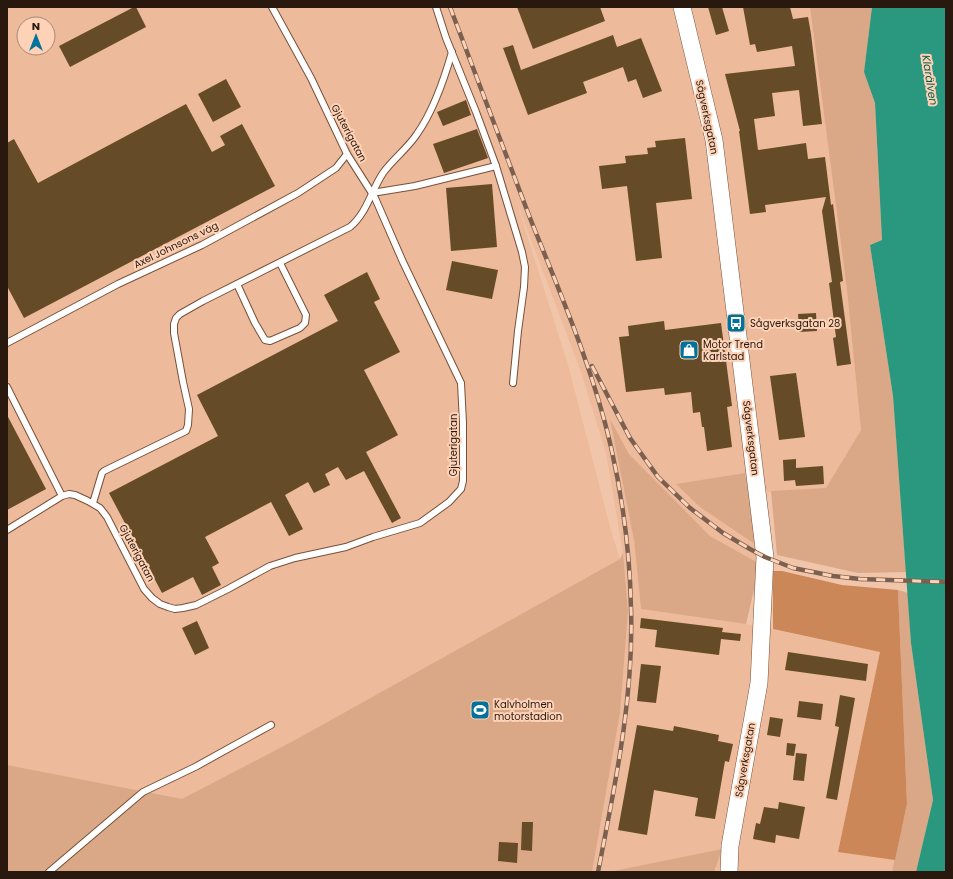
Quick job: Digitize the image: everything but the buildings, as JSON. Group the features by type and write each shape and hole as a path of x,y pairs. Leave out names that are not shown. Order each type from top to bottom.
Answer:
{"street":[{"name":"Sågverksgatan","path":"682,7 714,140 765,556 759,683 730,846 729,872"}],"lane":[{"name":"Gjuterigatan","path":"62,496 69,494 75,495 100,508 107,518 144,589 160,604 175,609 196,606 270,566 295,558 346,547 372,537 420,523 449,502 461,489 463,481 462,383 403,262 375,198 347,154 311,78 272,7"},
{"path":"436,7 496,166 522,252 525,267 524,287 513,383"},
{"path":"93,504 102,473 104,471 186,430 188,425 189,409 174,333 176,318 180,314 350,227 356,222 367,206 372,193 384,172 417,134 430,112 446,74 452,52"},
{"name":"Axel Johnsons väg","path":"7,343 118,284 202,245 298,193 336,168 347,154"},
{"path":"372,193 415,186 496,166"},
{"path":"237,284 255,323 265,340 270,341 300,328 305,323 306,315 280,262"},
{"path":"7,387 62,496 7,530"},
{"path":"49,872 143,792 195,767 271,725"}],"shaded area":[{"path":"810,7 847,290 861,430 826,488 749,493 745,473 677,484 700,507 756,545 760,564 710,536 629,454 611,421 634,540 641,609 746,624 880,652 838,851 895,860 892,872 592,872 620,713 628,611 623,553 606,453 581,372 516,200 568,365 611,531 620,559 295,740 181,800 7,765 7,8"},
{"path":"810,7 872,7 864,72 875,103 882,240 870,245 893,396 906,572 858,573 777,555 771,491 826,488 861,430 847,290"},
{"path":"610,419 629,454 710,536 760,564 746,624 641,609 634,540"},
{"path":"745,473 756,545 700,507 676,484"},
{"name":"Kalvholmen motorstadion","path":"623,553 628,611 620,713 592,872 7,872 7,765 182,799 295,740 620,559"},
{"path":"773,571 782,571 842,585 898,590 907,804 895,860 838,852 880,652 773,629"},
{"path":"898,590 908,593 911,643 933,800 916,872 892,872 907,804"},
{"path":"722,849 714,872 609,872"}],"water":[{"name":"Klarälven","path":"872,7 946,7 946,872 916,872 933,800 911,643 893,396 870,245 882,240 875,103 864,72"}],"railway":[{"path":"450,7 564,303 595,388 604,418 619,487 625,527 630,588 630,675 617,774 598,872"},
{"path":"592,366 630,438 658,477 690,508 723,533 765,557 793,568 833,576 860,579 946,582"}],"place":[{"name":"Sågverksgatan 28","path":"736,323"},
{"name":"Motor Trend Karlstad","path":"689,350"},
{"name":"Kalvholmen motorstadion","path":"480,710"}]}
